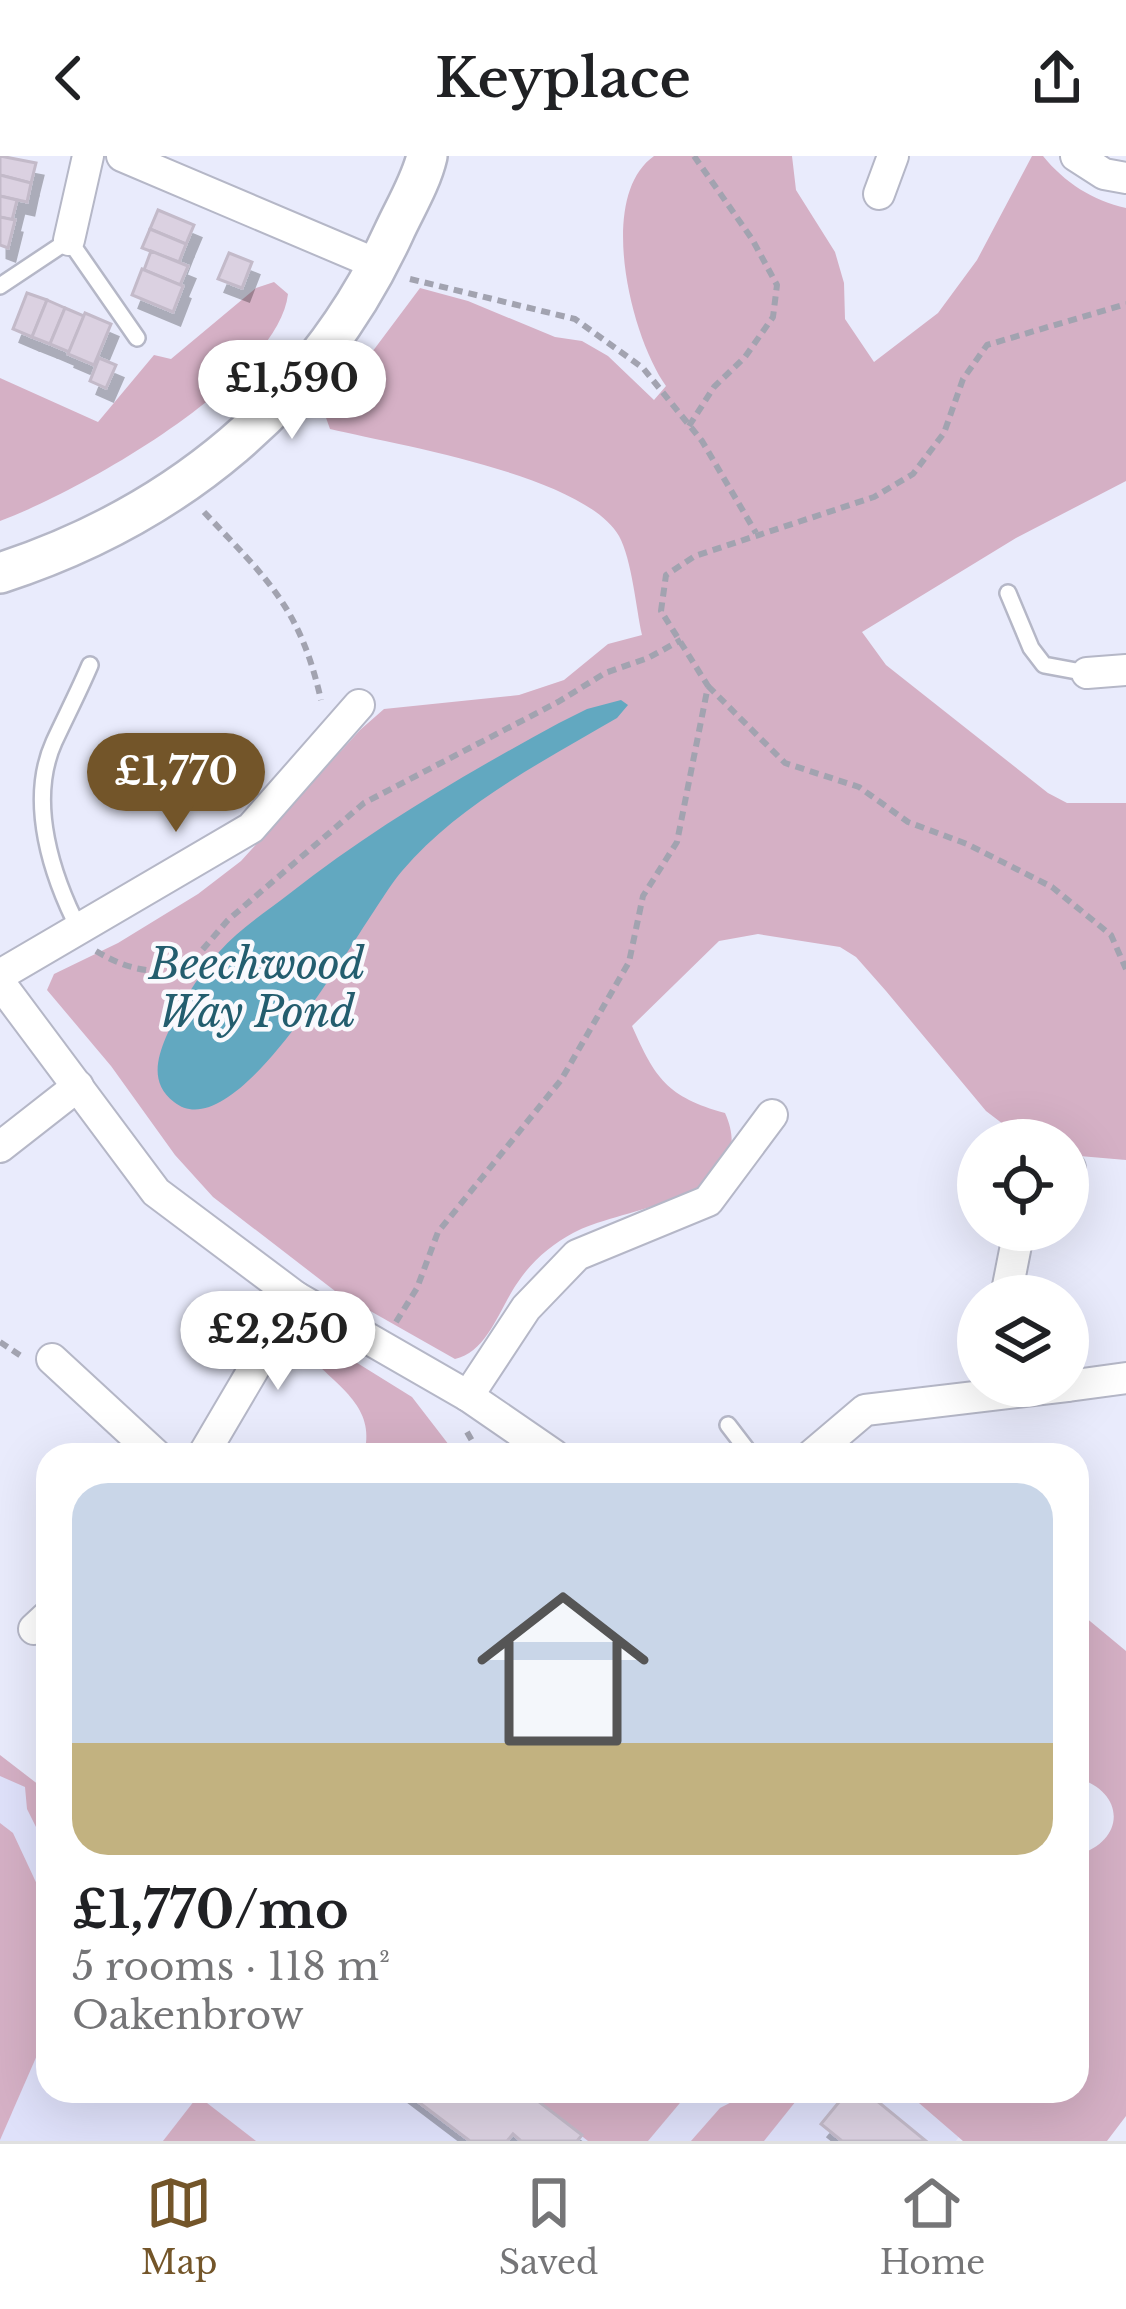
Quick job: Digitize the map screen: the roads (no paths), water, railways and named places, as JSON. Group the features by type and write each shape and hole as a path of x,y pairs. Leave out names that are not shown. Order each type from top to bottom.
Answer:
{"street":[{"path":"69,240 88,156"},
{"path":"122,156 379,265"},
{"path":"0,573 56,555 124,524 182,486 262,419 347,320 379,265 427,156"},
{"path":"879,194 893,156"},
{"path":"1076,156 1104,174 1126,178"},
{"path":"1087,673 1126,670"},
{"path":"359,705 251,828 0,979 156,1192 296,1297 468,1396 537,1443"},
{"path":"0,1147 78,1086"},
{"path":"468,1396 526,1308 577,1255 708,1201 772,1115"},
{"path":"210,1443 296,1297"},
{"path":"52,1359 143,1443"},
{"path":"1089,1383 1126,1378"},
{"path":"826,1443 865,1410 957,1397"}],"lane":[{"path":"0,286 69,240 137,338"},
{"path":"1008,593 1031,648 1044,665 1087,673"},
{"path":"76,934 45,834 45,773 53,742 90,665"},
{"path":"728,1425 742,1443"}],"water":[{"name":"Beechwood Way Pond","path":"621,700 628,705 617,718 503,786 425,847 402,871 300,1021 233,1094 201,1109 174,1102 167,1095 158,1072 166,1037 196,982 235,936 420,803 559,723"}]}
